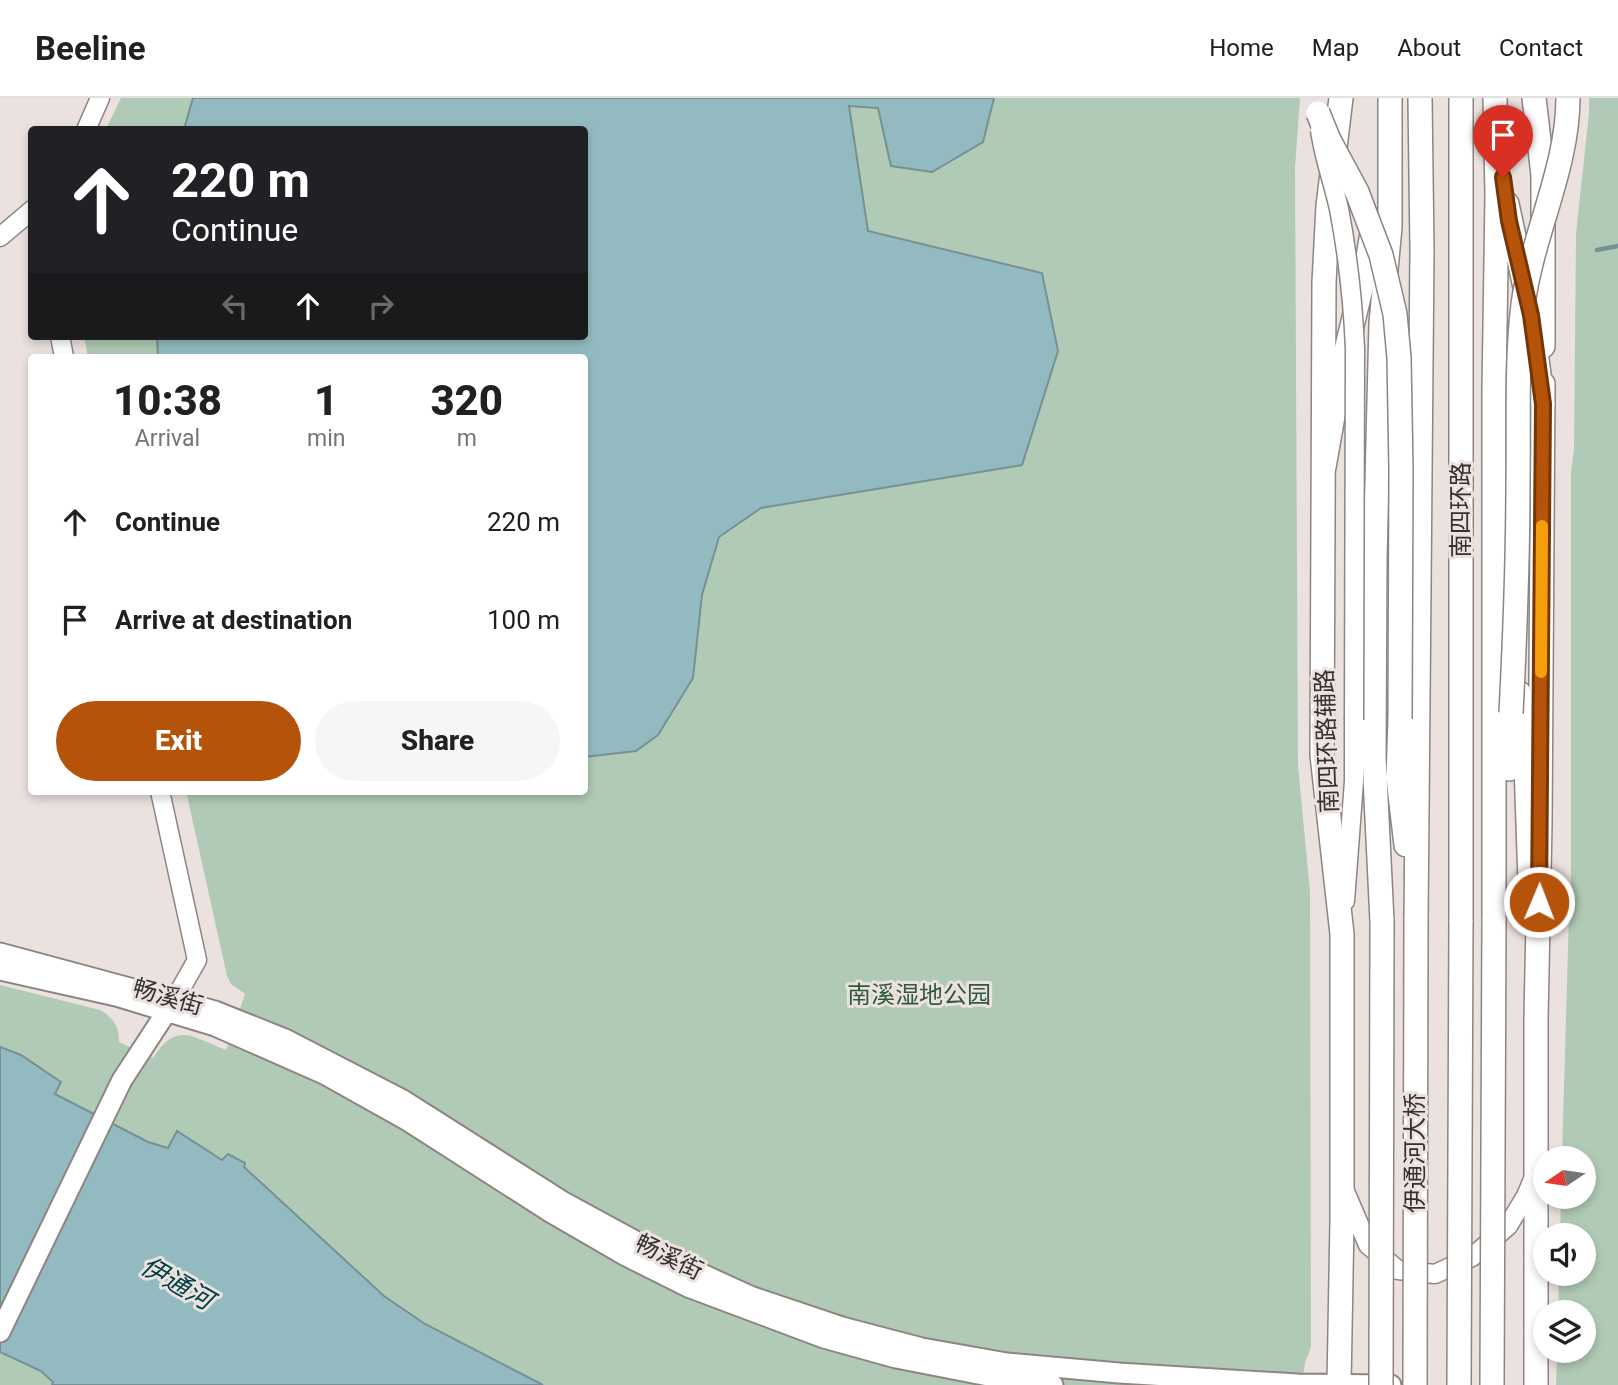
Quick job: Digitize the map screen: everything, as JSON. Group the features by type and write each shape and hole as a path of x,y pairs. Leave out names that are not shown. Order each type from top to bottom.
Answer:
{"main road":[{"name":"南四环路辅路","path":"1339,1385 1342,934 1322,755 1324,270 1328,206 1341,98"},
{"path":"1324,467 1341,371 1367,264 1381,182 1388,98"},
{"path":"1381,1385 1382,921 1374,757 1375,545 1381,323 1390,227 1388,98"},
{"name":"南四环路","path":"1416,921 1422,250 1420,98"},
{"name":"南四环路","path":"1461,98 1461,922"},
{"path":"1492,1385 1495,98"},
{"path":"1534,98 1543,175 1536,1146"},
{"path":"1494,916 1507,845 1517,713 1519,382 1523,305 1532,257 1568,122 1568,98"},
{"path":"1319,105 1329,140 1357,192 1381,255 1395,314 1399,358 1401,469 1398,778 1416,921"},
{"path":"1496,134 1509,221 1531,315 1543,404"},
{"path":"1378,830 1399,727"},
{"name":"伊通河大桥","path":"1415,1385 1416,921"},
{"name":"伊通河大桥","path":"1459,1385 1461,922"},
{"name":"畅溪街","path":"0,953 171,1005 324,1074 408,1121 550,1212 626,1256 688,1287 824,1338 896,1358 993,1377 1053,1385"},
{"name":"畅溪街","path":"0,970 116,996 215,1010 285,1039 403,1100 562,1201 665,1256 750,1296 829,1323 922,1349 1007,1363 1119,1373 1339,1385 1391,1385"},
{"path":"0,1332 122,1080 171,1005"},
{"path":"1536,1209 1536,1385"}],"street":[{"path":"88,126 100,98"},
{"path":"1319,105 1324,157 1338,206 1347,257 1355,349 1354,781 1342,934"},
{"path":"0,237 28,213"},
{"path":"1517,713 1536,1019"},
{"path":"161,795 197,960 171,1005"},
{"path":"1342,1183 1368,1245 1398,1270 1435,1274 1472,1257 1508,1226 1533,1179"}],"green space":[{"name":"南溪湿地公园","path":"121,98 1300,98 1295,168 1298,765 1310,892 1311,1347 1305,1363 1302,1385 0,1385 0,985 100,1010 115,1023 119,1042 153,1058 170,1039 186,1035 226,1050 245,994 231,984 227,976 187,795 588,795 588,354 87,354 85,340 588,340 588,126 107,126"},
{"path":"1589,98 1618,98 1618,1385 1556,1385 1557,1363 1596,1363 1596,1300 1558,1300 1559,1286 1596,1286 1596,1223 1560,1223 1561,1209 1596,1209 1596,1146 1562,1146 1571,900 1571,472 1574,449 1576,234"}],"water":[{"path":"193,98 994,98 983,142 932,172 891,166 878,108 849,106 868,231 1042,273 1058,351 1022,465 761,508 719,537 702,595 693,678 658,735 636,751 588,757 588,354 158,354 157,340 588,340 588,126 185,126"},
{"name":"伊通河","path":"0,1047 21,1055 61,1082 55,1094 148,1142 168,1148 177,1131 222,1160 228,1154 245,1163 244,1167 384,1296 425,1324 543,1385 52,1385 53,1382 41,1371 0,1352"}],"waterway":[{"path":"1597,250 1618,246"}],"slow traffic":[{"path":"1541,672 1542,526"}],"route":[{"path":"1503,177 1509,221 1531,315 1543,404 1539,902"}]}
